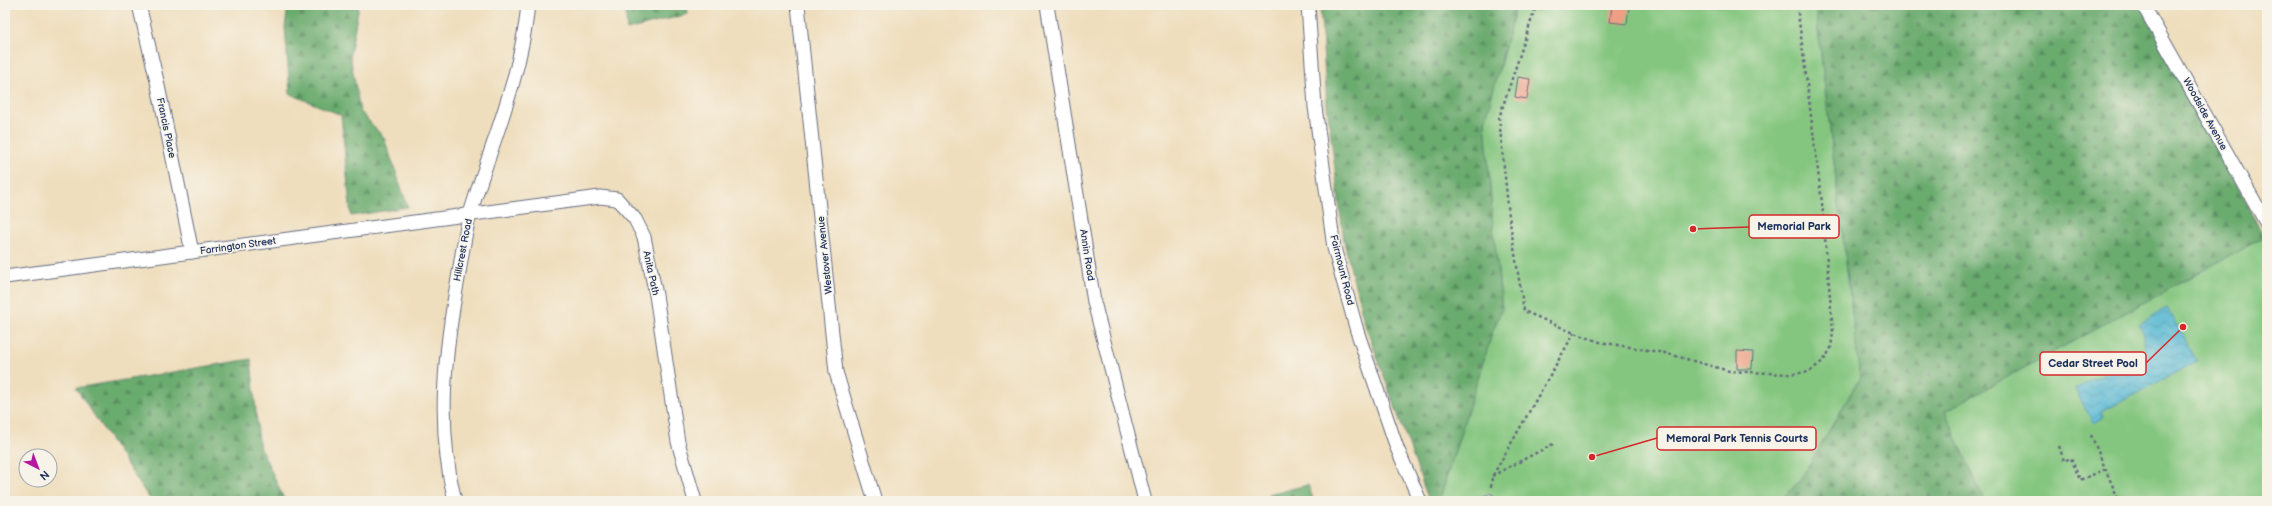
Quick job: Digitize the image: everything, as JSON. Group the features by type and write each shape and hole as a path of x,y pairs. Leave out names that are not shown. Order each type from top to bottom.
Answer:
{"street":[{"name":"Francis Place","path":"138,5 157,81 192,252"},
{"name":"Hillcrest Road","path":"455,501 451,486 443,414 448,329 470,214 511,92 526,28 528,5"},
{"name":"Westover Avenue","path":"798,5 836,372 875,501"},
{"name":"Annin Road","path":"1047,5 1094,302 1145,501"},
{"name":"Fairmount Road","path":"1308,5 1315,107 1334,248 1357,331 1397,448 1420,501"},
{"name":"Woodside Avenue","path":"2143,5 2267,224"},
{"name":"Anita Path","path":"470,214 600,197 617,199 631,213 644,237 656,295 678,442 695,501"},
{"name":"Farrington Street","path":"5,277 470,214"}],"lane":[{"path":"1479,501 1490,500"}],"path":[{"path":"1565,5 1535,9 1499,118 1509,216 1524,311 1574,333 1600,342 1665,353 1729,371 1789,374 1809,372 1824,360 1831,348 1833,332 1822,203 1797,5"},
{"path":"1490,500 1492,477 1574,333"},
{"path":"2092,435 2119,501"},
{"path":"1492,477 1553,444"},
{"path":"2059,446 2064,461 2071,458 2080,480 2106,469"}],"green space":[{"path":"288,5 359,5 350,55 360,111 384,138 408,207 351,216 341,115 290,94 285,27"},
{"path":"625,5 687,5 688,14 627,30"},
{"path":"1320,5 1516,5 1485,122 1493,226 1502,308 1493,331 1439,501 1429,501 1364,321 1344,242 1327,105"},
{"path":"1516,5 1815,5 1860,378 1799,482 1779,501 1439,501 1493,331 1502,308 1493,226 1485,121"},
{"path":"1815,5 2148,5 2264,237 1945,411 1984,501 1779,501 1799,482 1860,378"},
{"path":"2264,237 2267,242 2267,501 1984,501 1945,411"},
{"path":"251,359 259,444 285,501 151,501 76,388"},
{"path":"1308,485 1314,501 1269,501 1268,494"}],"water":[{"path":"2167,308 2197,361 2102,412 2104,417 2093,423 2075,389 2145,351 2144,334 2139,324"}],"building":[{"path":"1612,5 1629,6 1627,24 1610,22"},
{"path":"1518,77 1530,79 1527,99 1515,97"},
{"path":"1737,351 1753,352 1752,369 1737,369"}],"place":[{"name":"Memorial Park","path":"1693,229"},
{"name":"Cedar Street Pool","path":"2183,327"},
{"name":"Memoral Park Tennis Courts","path":"1592,457"}]}
